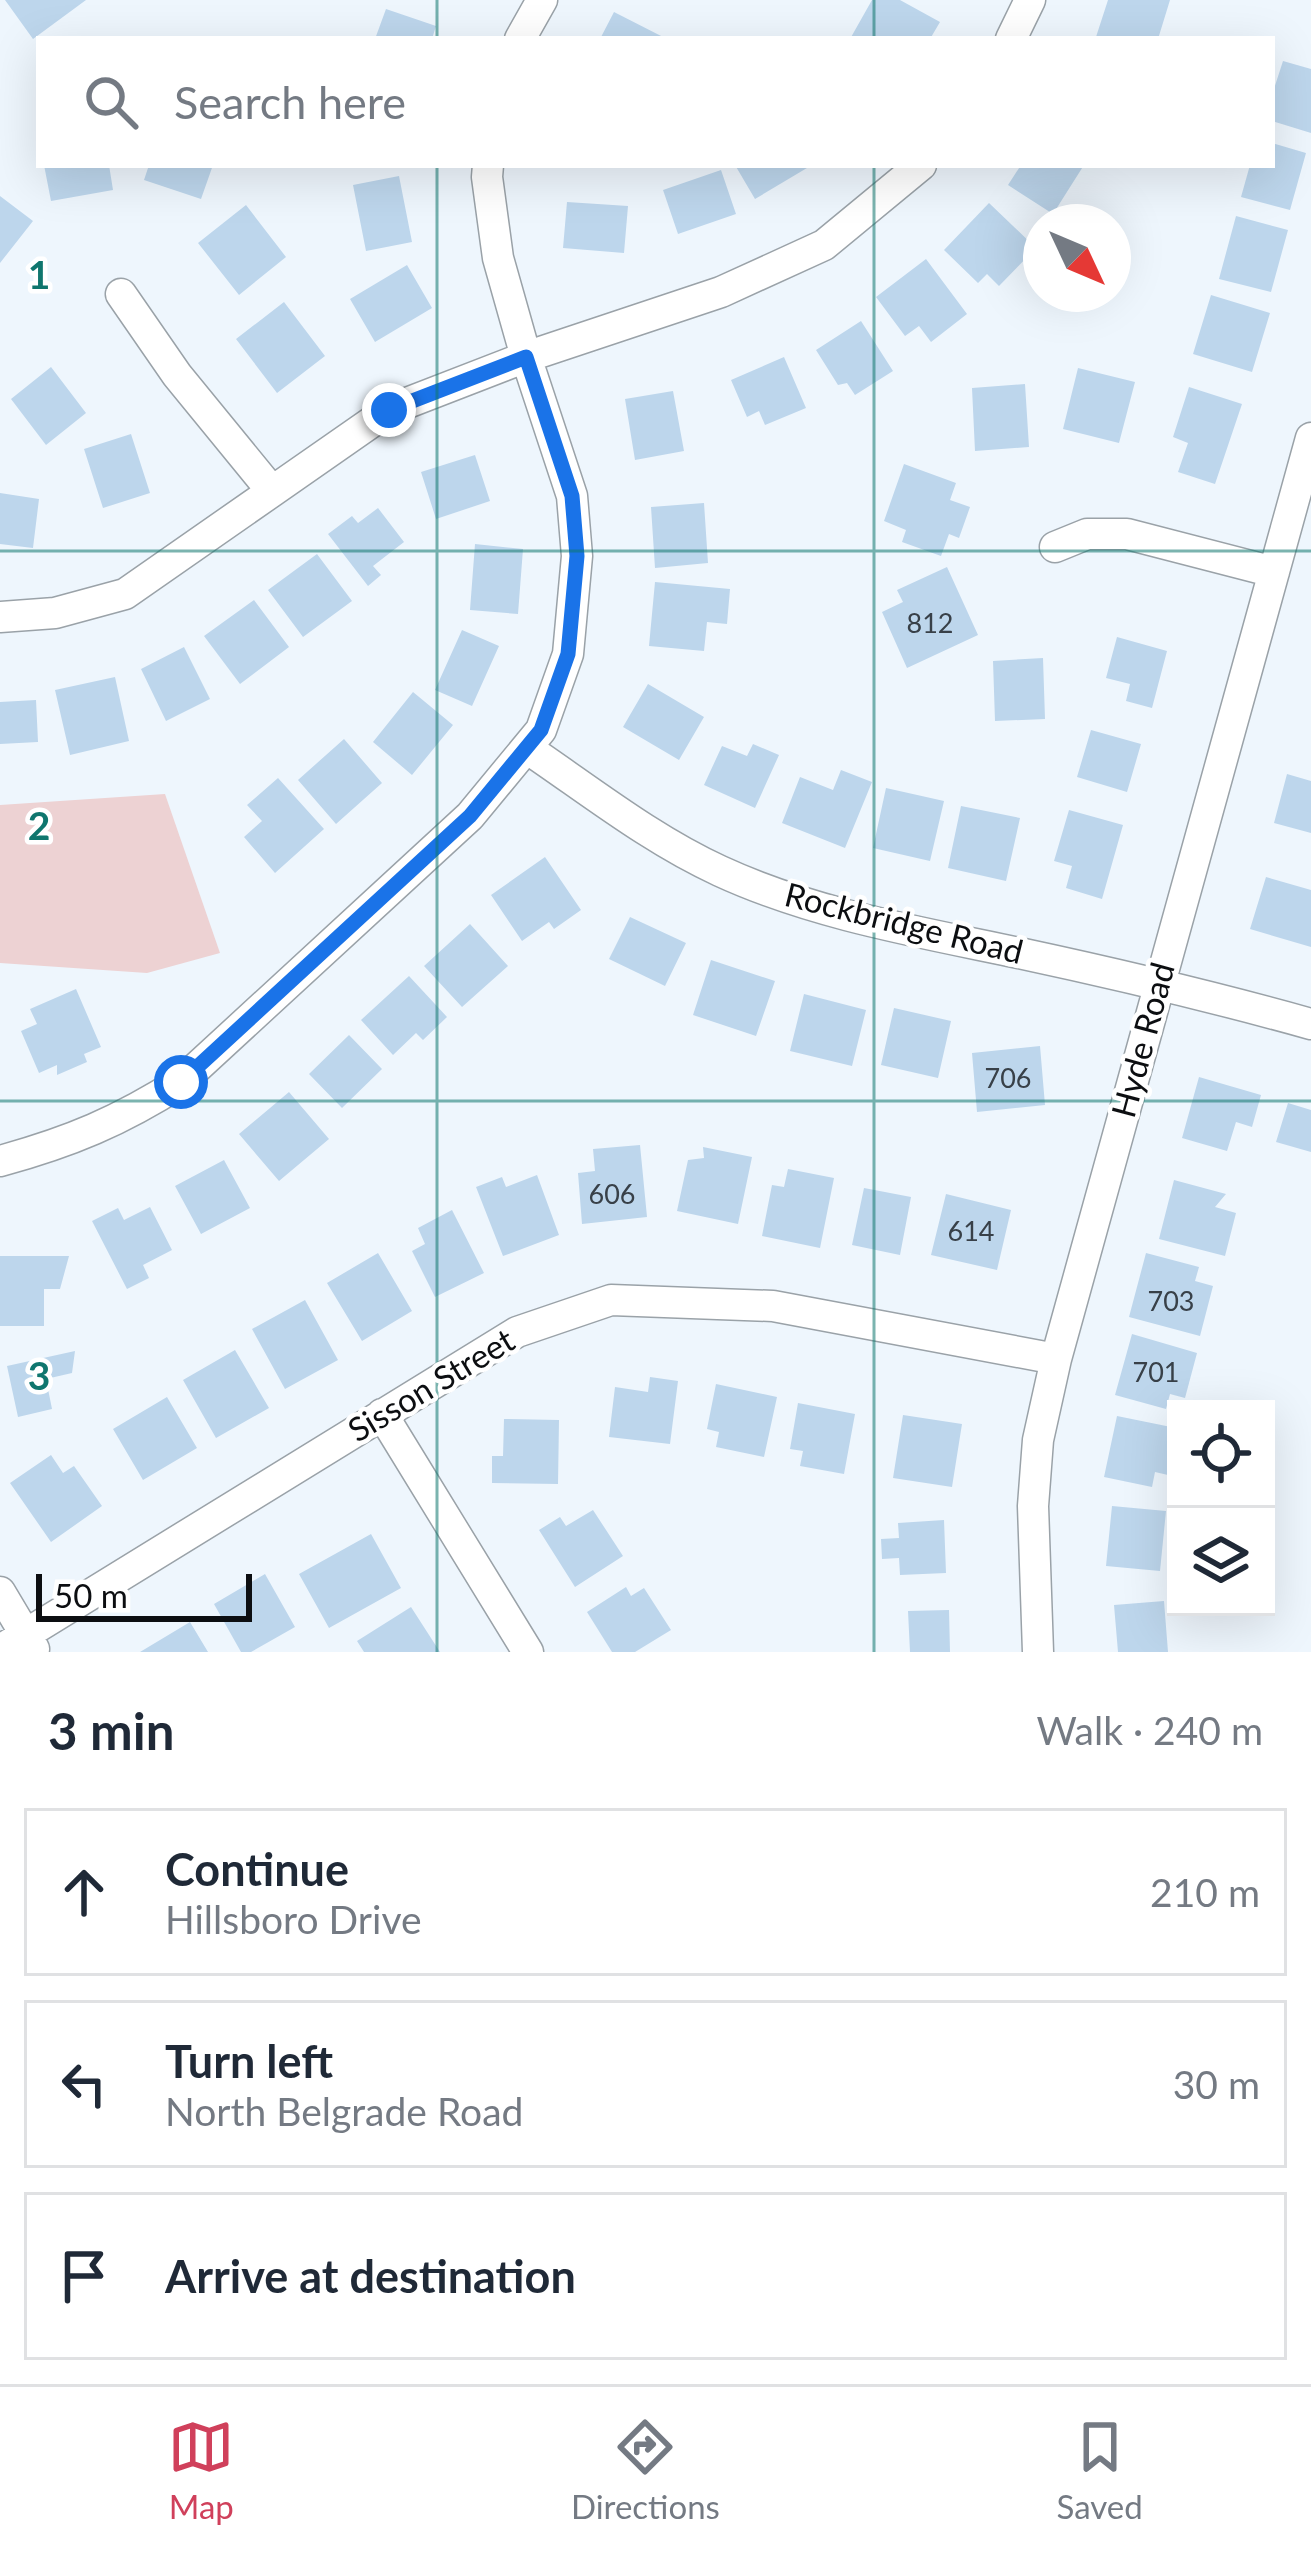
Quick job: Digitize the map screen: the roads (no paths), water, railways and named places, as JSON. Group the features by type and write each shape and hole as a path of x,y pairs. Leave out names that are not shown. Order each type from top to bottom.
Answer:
{"street":[{"path":"522,36 542,0"},
{"path":"1012,36 1030,0"},
{"path":"0,1161 55,1146 134,1112 181,1082 470,816 541,730 568,654 577,556 572,496 498,258 488,168"},
{"path":"0,617 56,614 125,594 389,410 526,357 721,292 824,245 917,168"},
{"path":"121,293 177,375 271,490"},
{"name":"Hyde Road","path":"1038,1652 1033,1506 1038,1440 1056,1359 1311,438"},
{"path":"1055,547 1087,535 1127,534 1274,572"},
{"name":"Rockbridge Road","path":"527,749 666,841 719,871 780,894 885,924 1158,982 1311,1024"},
{"name":"Sisson Street","path":"20,1646 517,1332 611,1300 773,1306 1056,1359"},
{"path":"382,1414 528,1652"},
{"path":"0,1592 20,1646"}]}
